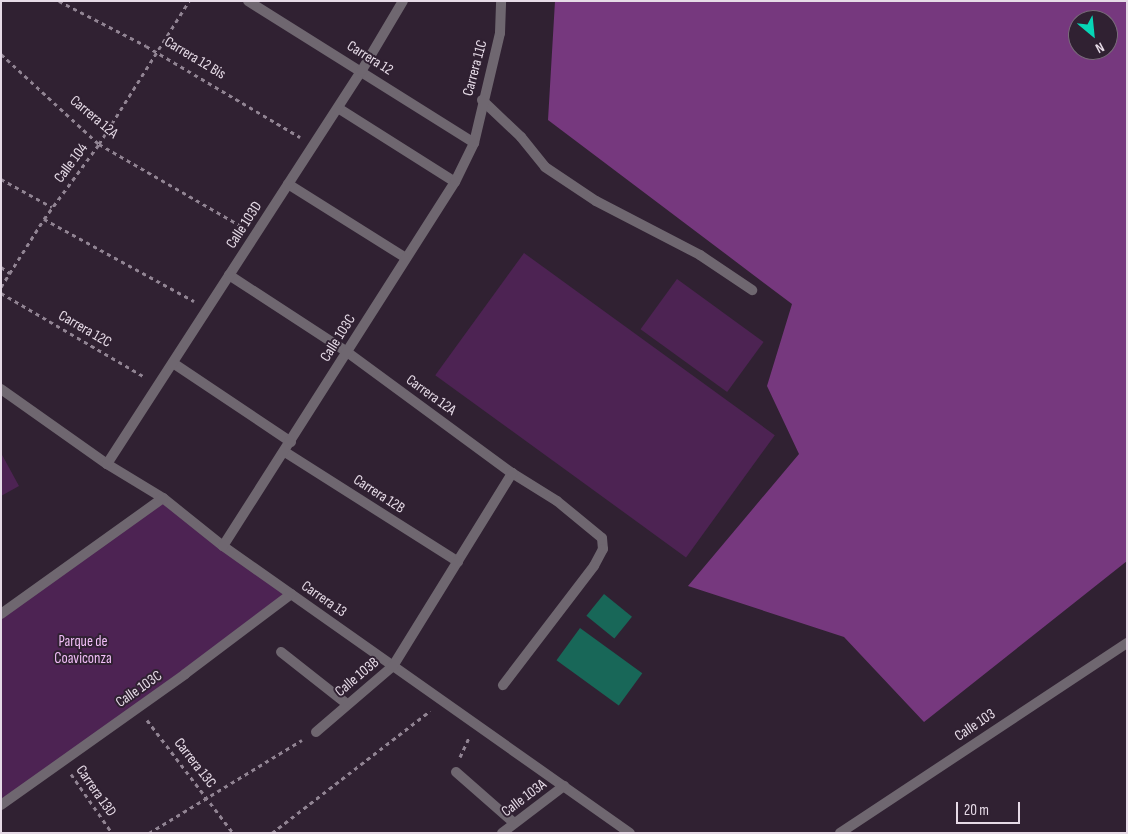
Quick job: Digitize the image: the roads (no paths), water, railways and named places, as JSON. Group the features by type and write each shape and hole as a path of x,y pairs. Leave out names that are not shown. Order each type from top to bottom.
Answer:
{"street":[{"name":"Carrera 12","path":"248,1 362,70 474,142"},
{"name":"Calle 103D","path":"107,464 338,108 403,1"},
{"name":"Carrera 11C","path":"474,142 482,100 500,33 501,1"},
{"path":"482,100 521,137 545,167 596,201 700,255 752,290"},
{"path":"338,108 455,182"},
{"name":"Calle 103C","path":"223,546 285,452 455,182 474,142"},
{"path":"288,184 406,258"},
{"name":"Carrera 12A","path":"229,275 347,352 512,473 596,530 602,538 603,549 503,685"},
{"path":"173,363 291,442"},
{"name":"Carrera 13","path":"1,389 107,464 163,498 223,546 630,833"},
{"name":"Carrera 12B","path":"285,452 458,562"},
{"name":"Calle 103B","path":"316,732 394,666 512,473"},
{"path":"1,614 163,498"},
{"name":"Calle 103C","path":"1,805 138,708 291,594"},
{"name":"Calle 103","path":"840,833 1127,643"},
{"path":"281,652 347,704"},
{"path":"456,772 514,823"},
{"name":"Calle 103A","path":"502,833 564,786"}],"park label":[{"name":"Parque de Coaviconza","path":"83,650"}]}
